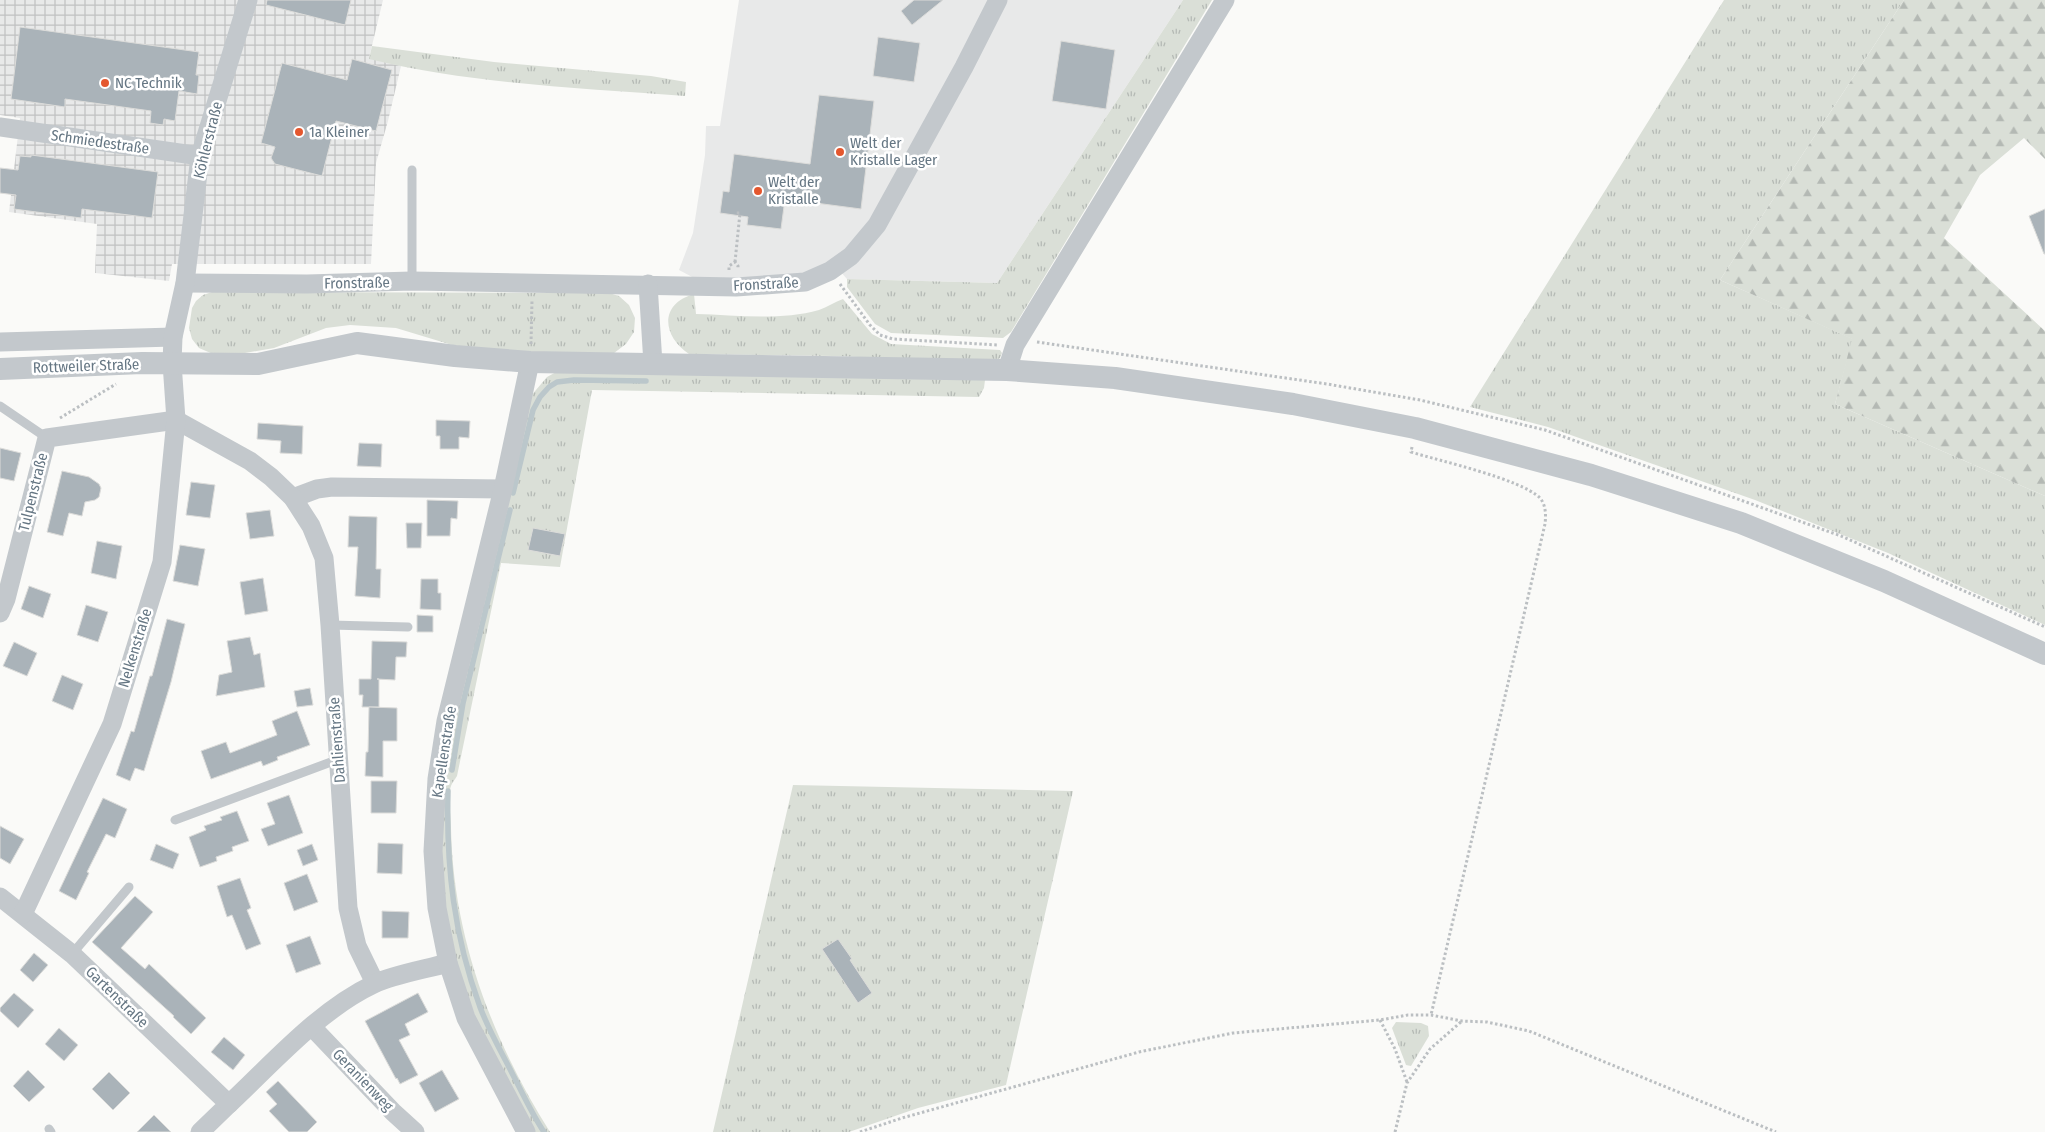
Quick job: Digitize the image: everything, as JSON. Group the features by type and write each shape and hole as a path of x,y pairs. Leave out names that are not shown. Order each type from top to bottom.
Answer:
{"street":[{"name":"Köhlerstraße","path":"185,283 200,156 248,0"},
{"name":"Fronstraße","path":"185,283 307,284 412,281 766,286 805,282 830,271 852,256 877,225 964,67 998,0"},
{"path":"1007,370 1015,346 1225,0"},
{"name":"Schmiedestraße","path":"0,127 200,156"},
{"path":"172,363 173,337 185,283"},
{"path":"648,284 653,364"},
{"path":"0,342 173,337"},
{"name":"Rottweiler Straße","path":"0,369 172,363 258,364 357,343 455,356 530,362 1007,370 1115,378 1293,404 1416,428 1591,475 1741,523 1884,581 2045,654"},
{"name":"Kapellenstraße","path":"526,1132 466,1018 448,963 437,908 433,851 437,778 446,721 503,489 530,362"},
{"name":"Nelkenstraße","path":"23,914 112,724 162,562 176,420 172,363"},
{"name":"Tulpenstraße","path":"0,613 6,599 47,438 176,420"},
{"name":"Dahlienstraße","path":"176,420 250,461 271,477 293,498 310,526 324,558 348,908 357,946 375,983"},
{"path":"293,498 317,489 332,487 503,489"},
{"name":"Gartenstraße","path":"0,897 72,954 229,1104"},
{"path":"200,1132 312,1027 341,1003 375,983 448,963"},
{"name":"Geranienweg","path":"312,1027 393,1112 415,1132"}],"lane":[{"path":"412,170 412,281"},
{"path":"0,406 47,438"},
{"path":"330,625 408,627"},
{"path":"175,820 338,760"},
{"path":"72,954 129,887"}],"path":[{"path":"735,213 740,213 735,262"},
{"path":"830,271 870,326 880,335 894,339 1015,346 1039,341 1112,354 1327,384 1420,400 1546,430"},
{"path":"530,362 533,314 531,282"},
{"path":"47,438 52,425 62,416 124,380"},
{"path":"1411,452 1492,475 1531,492 1541,499 1546,510 1546,524 1431,1015"},
{"path":"860,1132 902,1118 1148,1050 1232,1033 1380,1020 1408,1015 1431,1015 1462,1021 1487,1022 1528,1031 1776,1132"},
{"path":"1380,1020 1395,1049 1407,1083"},
{"path":"1395,1132 1407,1083 1430,1048 1462,1021"}],"shaded area":[{"path":"0,0 383,0 369,58 401,66 376,163 371,264 172,264 169,281 95,273 97,224 9,212 20,118 0,115"},
{"path":"739,0 1183,0 997,283 847,279 831,261 805,275 696,279 679,270 693,233 705,155 706,126 720,126"}],"green space":[{"path":"1183,0 1212,0 1011,332 1003,338 891,333 875,324 847,287 847,279 997,283"},
{"path":"1724,0 1904,0 1720,280 1853,339 1835,404 2045,496 2045,625 1888,553 1755,500 1548,427 1470,407"},
{"path":"1904,0 2045,0 2045,159 2024,138 1980,175 1944,238 2045,331 2045,496 1835,404 1852,339 1720,280"},
{"path":"372,46 494,62 651,76 686,82 685,96 526,84 447,74 369,59"},
{"path":"212,292 609,293 619,296 629,305 635,318 634,332 626,344 614,353 562,355 462,348 396,328 350,325 326,328 274,348 245,353 213,354 199,348 192,339 189,328 192,308 196,301 203,295"},
{"path":"694,294 696,314 742,316 804,313 819,310 843,299 872,334 891,344 1000,350 1002,353 1000,358 994,362 832,356 689,354 673,338 669,330 668,321 675,305"},
{"path":"558,371 985,380 984,388 979,397 592,390 560,567 501,563 457,776 450,789 453,869 459,909 468,948 494,1024 510,1061 550,1132 534,1132 480,1030 459,971 448,924 442,880 442,775 530,397 547,377"},
{"path":"793,785 1073,791 1006,1085 918,1108 849,1132 713,1132"},
{"path":"1396,1022 1421,1023 1428,1026 1429,1036 1411,1066 1406,1065 1392,1028"}],"building":[{"path":"267,0 351,0 345,25 266,5"},
{"path":"914,0 943,0 912,25 901,11"},
{"name":"NC Technik","path":"20,27 199,52 196,75 199,75 197,94 179,91 175,121 164,119 163,125 150,123 151,111 65,99 65,107 11,99"},
{"path":"878,37 920,43 914,82 873,76"},
{"path":"1061,41 1115,50 1106,109 1052,101"},
{"path":"352,59 392,70 376,131 336,121 322,176 275,164 271,158 275,147 261,143 282,63 347,80"},
{"path":"819,95 874,101 861,209 785,199 781,229 747,225 748,217 720,213 723,191 729,192 734,154 810,164"},
{"path":"31,155 158,172 152,218 82,209 81,218 14,209 16,195 0,193 0,168 18,170 20,156 31,157"},
{"path":"2045,209 2045,254 2044,254 2029,216"},
{"path":"436,420 470,421 469,438 459,437 459,449 440,449 440,436 436,436"},
{"path":"258,423 303,426 302,454 280,453 281,441 257,439"},
{"path":"359,443 382,444 381,467 357,466"},
{"path":"0,448 21,453 14,481 0,478"},
{"path":"62,471 89,477 99,484 101,488 99,497 85,502 82,516 69,513 63,536 47,532"},
{"path":"191,482 215,485 210,518 186,515"},
{"path":"427,500 458,501 457,519 451,518 450,536 427,536"},
{"path":"270,510 274,536 250,539 246,513"},
{"path":"349,516 377,517 376,569 381,569 380,598 355,596 358,547 348,547"},
{"path":"406,523 422,523 421,548 407,548"},
{"path":"533,528 565,534 560,556 528,550"},
{"path":"97,541 122,546 116,579 91,573"},
{"path":"180,545 205,549 198,586 173,581"},
{"path":"263,578 268,611 245,615 240,582"},
{"path":"421,579 438,579 438,593 441,593 441,610 420,609"},
{"path":"29,586 51,594 43,618 21,609"},
{"path":"86,605 108,612 98,642 77,635"},
{"path":"417,615 433,616 433,632 417,632"},
{"path":"167,619 185,624 171,682 144,771 135,768 130,781 116,775 131,731 134,732 150,676 152,676"},
{"path":"250,637 254,655 260,653 265,687 216,696 219,675 232,672 227,641"},
{"path":"372,641 407,642 406,657 396,657 395,680 379,679 379,707 362,707 363,695 359,695 359,679 371,679"},
{"path":"14,642 37,653 27,676 3,666"},
{"path":"62,675 83,684 73,710 52,701"},
{"path":"310,688 313,705 297,707 294,691"},
{"path":"369,707 397,708 397,741 383,741 383,777 365,776 366,752 368,752"},
{"path":"297,711 310,745 277,757 278,760 263,766 261,761 211,779 201,751 226,742 230,753 277,735 272,721"},
{"path":"371,781 397,781 396,813 371,813"},
{"path":"289,795 303,833 268,846 261,829 275,824 267,803"},
{"path":"103,798 127,809 115,838 106,834 87,872 89,873 76,900 59,891"},
{"path":"237,811 249,841 232,847 233,851 216,857 217,861 200,867 189,837 206,830 204,826 222,820 220,817"},
{"path":"0,826 24,839 10,864 0,858"},
{"path":"378,843 403,844 402,874 377,873"},
{"path":"156,844 179,854 173,869 150,860"},
{"path":"312,844 318,860 303,866 297,850"},
{"path":"307,874 318,902 294,911 284,883"},
{"path":"240,878 251,908 247,910 261,944 246,950 232,915 227,917 217,886"},
{"path":"135,896 153,912 121,948 145,969 149,964 206,1018 191,1034 174,1016 92,942"},
{"path":"382,911 409,912 408,938 382,938"},
{"path":"310,936 321,964 296,973 286,945"},
{"path":"838,939 872,993 858,1003 822,949"},
{"path":"34,953 48,965 33,982 20,970"},
{"path":"14,993 34,1010 18,1028 0,1011 0,1008"},
{"path":"418,993 428,1012 405,1024 410,1035 399,1040 418,1075 400,1084 365,1021"},
{"path":"59,1028 78,1045 64,1061 45,1044"},
{"path":"224,1037 245,1055 233,1070 211,1052"},
{"path":"28,1070 45,1087 29,1102 13,1086"},
{"path":"442,1070 459,1099 435,1112 419,1083"},
{"path":"109,1072 130,1093 113,1110 92,1089"},
{"path":"278,1081 317,1122 307,1132 289,1132 269,1111 277,1104 266,1092"},
{"path":"154,1115 171,1132 137,1132"}],"waterway":[{"path":"513,493 533,410 540,397 549,387 557,382 574,380 646,381"},
{"path":"452,770 463,703 510,510"},
{"path":"448,791 450,874 458,927 471,980 491,1033 544,1132"}],"place":[{"name":"NC Technik","path":"105,83"},
{"name":"1a Kleiner","path":"299,132"},
{"name":"Welt der Kristalle Lager","path":"840,152"},
{"name":"Welt der Kristalle","path":"758,191"}]}
